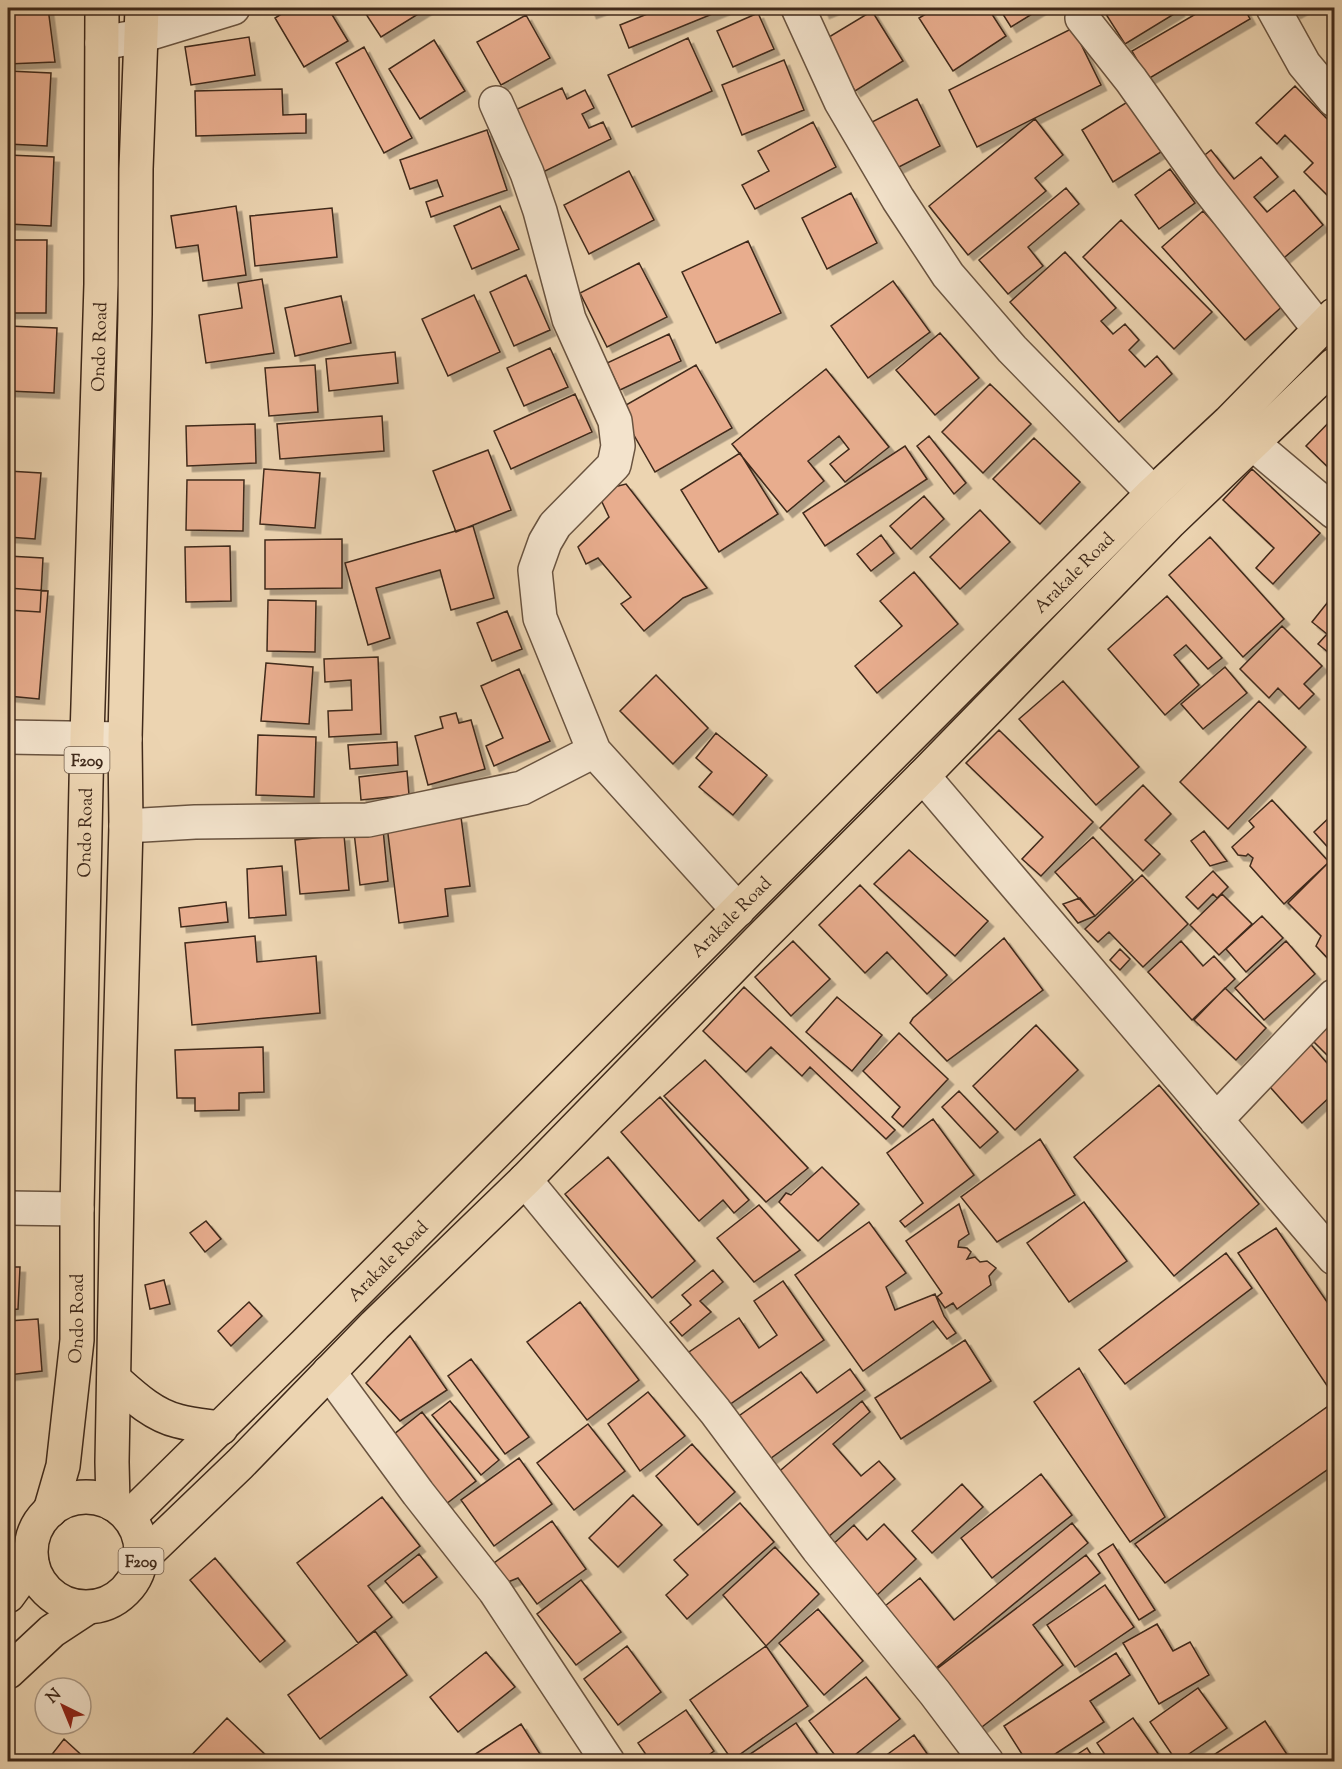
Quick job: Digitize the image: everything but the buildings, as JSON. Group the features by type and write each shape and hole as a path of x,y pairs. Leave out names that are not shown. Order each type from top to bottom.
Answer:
{"main road":[{"name":"Ondo Road","path":"50,1511 63,1466 77,1340 77,1209 87,737 101,284 102,8"},
{"name":"Ondo Road","path":"121,1510 111,1462 118,1085 126,826 125,738 135,314 136,169 142,22"},
{"name":"Arakale Road","path":"141,1559 240,1464 375,1325 525,1180 762,937 923,777 1170,522 1327,322"},
{"name":"Arakale Road","path":"121,1510 221,1428 1153,493 1335,365"},
{"path":"114,1379 145,1405 160,1414 177,1421 221,1428"},
{"path":"50,1511 64,1502 81,1497 97,1498 121,1510"},
{"name":"F209","path":"8,1672 52,1631 87,1608 107,1604 124,1593 135,1578 141,1559 139,1537 121,1510"},
{"name":"F209","path":"8,1596 32,1563 32,1544 38,1526 50,1511"},
{"path":"32,1563 38,1581 51,1596 68,1605 87,1608"}],"street":[{"path":"102,43 142,22 232,8"},
{"path":"798,8 841,102 898,199 948,275 1012,349 1153,493"},
{"path":"1273,8 1304,64 1335,100"},
{"path":"1082,18 1131,80 1204,183 1327,322"},
{"path":"496,103 527,173 540,211 569,319 615,421 618,446 615,465 555,525 544,542 535,570 540,618 594,751 738,910"},
{"path":"1240,433 1335,512"},
{"path":"8,737 125,738"},
{"path":"126,826 195,822 368,820 522,788 594,751"},
{"path":"923,777 1335,1257"},
{"path":"1216,1120 1335,996"},
{"path":"525,1180 715,1411 818,1549 987,1761"},
{"path":"8,1208 77,1209"},
{"path":"329,1372 411,1484 495,1591 608,1761"}]}
